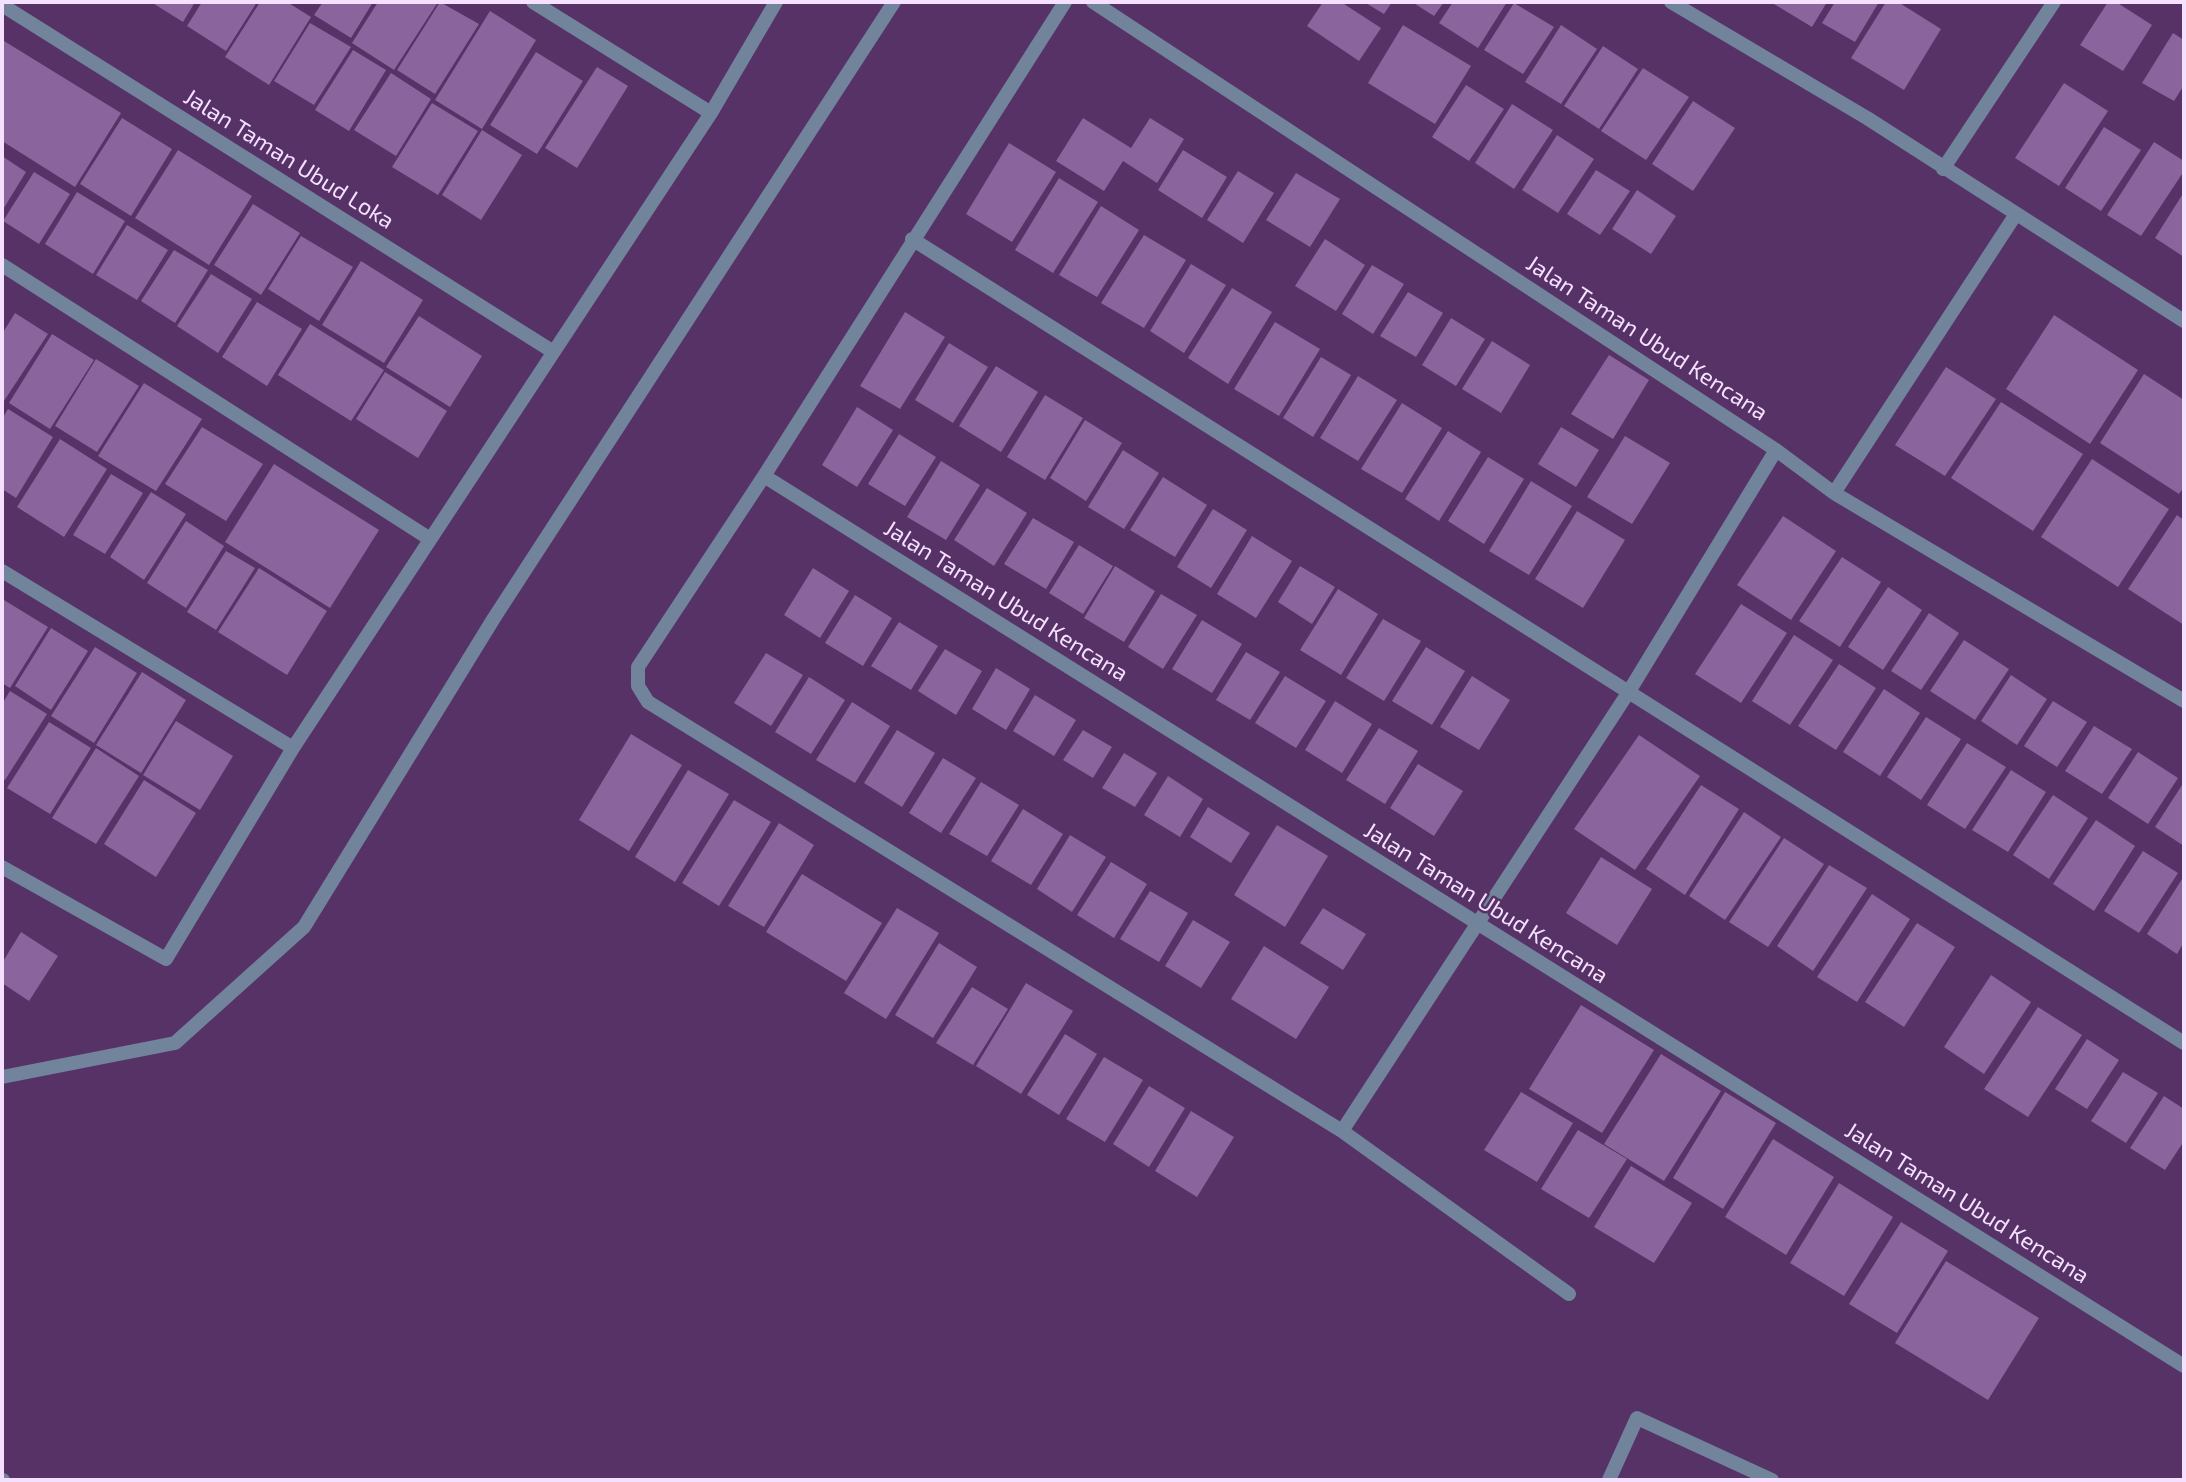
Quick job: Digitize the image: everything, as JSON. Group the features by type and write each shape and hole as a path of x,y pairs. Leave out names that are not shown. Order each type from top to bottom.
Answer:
{"street":[{"path":"533,2 711,113"},
{"path":"2,867 166,959 293,748 711,113 776,2"},
{"path":"2,1077 175,1043 304,926 494,618 894,2"},
{"path":"1065,2 912,239 765,477 638,667 638,687 648,702 1342,1131 1569,1294"},
{"name":"Jalan Taman Ubud Kencana","path":"1093,2 1776,450 1834,493 2184,701"},
{"path":"1671,2 1867,118 2184,321"},
{"path":"1943,169 2054,2"},
{"name":"Jalan Taman Ubud Loka","path":"2,5 552,351"},
{"path":"1834,493 2016,214"},
{"path":"912,239 2184,1043"},
{"path":"2,265 429,539"},
{"path":"1342,1131 1628,693 1776,450"},
{"name":"Jalan Taman Ubud Kencana","path":"765,477 2184,1366"},
{"path":"2,571 293,748"},
{"path":"1609,1480 1637,1418 1772,1480"}],"building":[{"path":"151,2 195,2 183,22"},
{"path":"202,2 257,2 226,51 187,26"},
{"path":"260,2 287,2 311,17 269,85 225,57"},
{"path":"323,2 373,2 351,38 314,15"},
{"path":"378,2 438,2 394,70 352,43"},
{"path":"440,2 479,24 435,94 397,70"},
{"path":"1323,2 1341,2 1381,28 1359,61 1307,26"},
{"path":"1364,2 1392,2 1384,14"},
{"path":"1412,2 1444,2 1434,16"},
{"path":"1453,2 1507,2 1478,48 1439,23"},
{"path":"1827,2 1812,27 1774,4"},
{"path":"1835,2 1879,2 1855,42 1822,23"},
{"path":"1886,2 1898,2 1941,29 1904,90 1851,58"},
{"path":"2108,2 2116,2 2152,25 2123,71 2080,45"},
{"path":"1514,3 1554,27 1523,74 1484,50"},
{"path":"490,11 536,40 482,129 435,100"},
{"path":"310,23 351,47 314,105 274,81"},
{"path":"1403,25 1471,66 1435,124 1368,83"},
{"path":"1561,25 1597,49 1561,104 1525,82"},
{"path":"2173,33 2184,40 2184,85 2174,101 2142,83"},
{"path":"4,41 121,113 75,187 2,141"},
{"path":"1603,46 1638,69 1599,129 1564,106"},
{"path":"353,50 386,70 349,131 315,110"},
{"path":"536,52 583,81 537,154 490,125"},
{"path":"597,67 628,86 577,168 545,148"},
{"path":"1643,68 1689,97 1646,160 1601,131"},
{"path":"391,73 431,99 396,156 354,130"},
{"path":"2064,83 2108,111 2059,186 2015,158"},
{"path":"1466,85 1504,109 1469,161 1432,137"},
{"path":"1693,101 1735,128 1693,191 1652,164"},
{"path":"432,103 478,131 438,195 392,167"},
{"path":"1512,104 1553,130 1514,189 1475,163"},
{"path":"122,118 172,149 131,216 80,184"},
{"path":"1083,118 1131,148 1150,118 1184,139 1157,183 1123,161 1104,191 1056,161"},
{"path":"2104,127 2141,150 2101,211 2065,188"},
{"path":"482,130 522,155 481,220 442,195"},
{"path":"1557,135 1594,159 1558,213 1522,190"},
{"path":"2154,142 2184,161 2184,171 2141,236 2107,215"},
{"path":"1009,143 1056,172 1012,242 966,214"},
{"path":"178,150 252,196 209,265 135,218"},
{"path":"1183,150 1227,177 1202,218 1158,190"},
{"path":"2,156 26,172 2,211"},
{"path":"1596,170 1630,191 1600,235 1567,214"},
{"path":"1238,171 1274,193 1243,243 1207,220"},
{"path":"34,172 70,194 39,244 3,221"},
{"path":"1296,173 1340,199 1310,247 1266,220"},
{"path":"1059,178 1098,202 1053,273 1015,250"},
{"path":"1637,190 1676,216 1651,254 1612,229"},
{"path":"77,192 125,221 93,274 45,244"},
{"path":"2184,192 2184,257 2155,238"},
{"path":"253,204 300,233 261,295 214,265"},
{"path":"1101,206 1139,230 1097,297 1059,275"},
{"path":"127,225 168,250 137,300 96,275"},
{"path":"1144,235 1186,260 1144,328 1101,303"},
{"path":"301,236 353,267 319,321 268,289"},
{"path":"1325,239 1365,265 1336,311 1295,286"},
{"path":"174,250 208,270 175,323 141,301"},
{"path":"361,261 423,300 384,363 322,325"},
{"path":"1191,264 1226,285 1184,353 1150,331"},
{"path":"1372,265 1404,284 1373,334 1342,314"},
{"path":"211,274 252,299 218,353 177,326"},
{"path":"1232,288 1272,312 1228,384 1188,358"},
{"path":"1408,292 1443,313 1416,357 1380,336"},
{"path":"257,302 302,329 267,386 222,357"},
{"path":"905,312 945,337 900,409 860,386"},
{"path":"15,313 48,334 4,401 2,334"},
{"path":"2054,315 2138,370 2090,444 2006,389"},
{"path":"419,316 482,356 450,407 386,367"},
{"path":"1451,318 1485,339 1456,386 1422,365"},
{"path":"1275,322 1320,349 1279,416 1234,389"},
{"path":"310,324 384,370 351,421 278,375"},
{"path":"52,334 94,360 50,429 9,403"},
{"path":"1492,341 1530,365 1501,413 1462,389"},
{"path":"949,343 988,367 953,423 915,400"},
{"path":"1609,355 1649,380 1613,439 1571,414"},
{"path":"1321,357 1351,375 1313,437 1283,418"},
{"path":"96,359 139,386 97,452 55,426"},
{"path":"996,366 1038,392 1001,452 959,426"},
{"path":"1946,367 1996,399 1945,476 1895,445"},
{"path":"385,372 447,411 418,458 356,419"},
{"path":"2144,374 2184,400 2184,487 2179,494 2100,443"},
{"path":"1358,376 1397,400 1358,461 1320,438"},
{"path":"144,383 202,419 156,491 98,456"},
{"path":"1045,395 1083,418 1045,480 1007,457"},
{"path":"2001,402 2083,454 2033,531 1951,478"},
{"path":"1402,403 1442,428 1402,493 1361,469"},
{"path":"857,407 893,430 857,487 822,465"},
{"path":"8,409 53,437 16,498 2,489 2,419"},
{"path":"1085,420 1122,443 1086,501 1050,478"},
{"path":"202,427 263,464 226,521 165,484"},
{"path":"1561,427 1599,450 1576,487 1538,464"},
{"path":"1448,431 1481,452 1439,521 1405,499"},
{"path":"899,434 936,457 905,506 868,484"},
{"path":"1625,436 1670,463 1632,524 1587,497"},
{"path":"60,439 107,469 64,537 17,507"},
{"path":"1123,450 1159,473 1124,529 1088,507"},
{"path":"1488,457 1524,479 1484,544 1448,521"},
{"path":"2092,459 2169,509 2118,587 2041,537"},
{"path":"941,461 980,485 946,540 907,517"},
{"path":"274,464 379,530 330,608 225,542"},
{"path":"111,474 143,493 105,554 73,535"},
{"path":"1163,477 1207,505 1175,557 1130,530"},
{"path":"1531,481 1572,506 1529,575 1489,551"},
{"path":"987,488 1027,513 994,566 954,540"},
{"path":"151,492 186,514 144,580 110,557"},
{"path":"1213,509 1247,530 1211,588 1177,567"},
{"path":"1577,511 1625,540 1583,608 1535,579"},
{"path":"2177,515 2184,520 2184,625 2128,589"},
{"path":"1783,516 1836,551 1791,620 1737,585"},
{"path":"1033,518 1074,542 1046,589 1004,564"},
{"path":"186,521 224,546 186,608 147,583"},
{"path":"1252,536 1292,561 1256,618 1217,594"},
{"path":"1079,545 1113,566 1083,614 1049,593"},
{"path":"226,551 255,568 216,630 187,612"},
{"path":"1842,557 1881,582 1840,647 1799,621"},
{"path":"1115,566 1155,591 1124,642 1084,618"},
{"path":"1300,566 1335,587 1312,624 1278,602"},
{"path":"259,568 327,611 287,675 218,632"},
{"path":"813,568 849,591 820,638 784,615"},
{"path":"1888,587 1922,610 1883,670 1848,647"},
{"path":"1338,589 1378,614 1341,675 1300,650"},
{"path":"1161,594 1197,615 1163,669 1128,647"},
{"path":"855,595 892,618 863,666 825,643"},
{"path":"4,600 48,627 10,688 2,683"},
{"path":"1741,604 1787,633 1741,703 1695,674"},
{"path":"1929,613 1959,633 1921,690 1891,671"},
{"path":"1383,619 1421,641 1384,701 1346,678"},
{"path":"1202,620 1242,644 1212,693 1172,669"},
{"path":"899,622 938,646 911,690 871,666"},
{"path":"51,628 88,651 51,710 15,686"},
{"path":"1794,635 1833,660 1790,725 1752,701"},
{"path":"1964,640 2009,669 1975,720 1930,691"},
{"path":"95,647 137,673 94,743 51,716"},
{"path":"1426,647 1465,671 1432,725 1392,701"},
{"path":"945,649 982,671 956,715 918,691"},
{"path":"1246,652 1280,672 1250,720 1216,700"},
{"path":"766,653 803,675 771,726 734,703"},
{"path":"1839,664 1876,688 1836,750 1798,726"},
{"path":"996,668 1030,689 1006,730 972,709"},
{"path":"142,672 186,700 141,773 96,745"},
{"path":"2011,675 2047,699 2017,745 1981,721"},
{"path":"1285,676 1326,701 1296,748 1255,723"},
{"path":"1472,676 1510,700 1479,750 1440,727"},
{"path":"809,677 845,700 811,754 775,732"},
{"path":"1884,689 1920,713 1880,776 1843,752"},
{"path":"10,691 47,714 5,780 2,778 2,704"},
{"path":"1035,695 1076,720 1054,756 1013,731"},
{"path":"1335,701 1372,724 1342,773 1305,750"},
{"path":"2053,701 2087,722 2057,767 2024,746"},
{"path":"852,702 890,726 855,783 816,760"},
{"path":"1926,717 1961,739 1921,800 1887,777"},
{"path":"176,721 233,756 200,810 143,775"},
{"path":"49,722 91,748 50,814 7,788"},
{"path":"2094,726 2132,749 2102,794 2065,771"},
{"path":"1379,728 1418,751 1385,804 1346,780"},
{"path":"897,730 935,753 902,807 864,783"},
{"path":"1083,730 1112,747 1093,778 1063,760"},
{"path":"631,734 682,765 629,851 579,820"},
{"path":"1639,735 1700,776 1635,870 1574,829"},
{"path":"1967,743 2006,767 1965,829 1927,805"},
{"path":"96,748 139,776 96,844 52,818"},
{"path":"2138,752 2178,778 2148,824 2108,798"},
{"path":"1124,753 1157,773 1135,807 1102,788"},
{"path":"943,758 976,778 941,833 909,813"},
{"path":"1418,764 1463,791 1434,836 1390,808"},
{"path":"688,770 729,794 675,882 635,857"},
{"path":"2011,770 2046,792 2008,852 1972,830"},
{"path":"1168,776 1203,799 1180,837 1144,815"},
{"path":"144,780 196,813 156,877 104,844"},
{"path":"981,782 1019,805 987,856 949,834"},
{"path":"2184,782 2184,846 2155,827"},
{"path":"1701,785 1739,809 1685,895 1646,869"},
{"path":"2053,795 2088,818 2049,879 2013,855"},
{"path":"734,800 771,822 719,906 682,883"},
{"path":"1208,807 1250,833 1231,863 1190,837"},
{"path":"1023,809 1063,834 1031,885 991,861"},
{"path":"1744,812 1781,837 1725,920 1689,896"},
{"path":"2096,820 2135,846 2094,911 2053,884"},
{"path":"779,823 814,845 764,927 728,906"},
{"path":"1277,825 1328,856 1285,927 1234,895"},
{"path":"1070,835 1106,857 1072,912 1037,889"},
{"path":"1784,838 1824,864 1768,947 1729,922"},
{"path":"2143,851 2178,873 2139,933 2104,911"},
{"path":"1601,857 1652,889 1617,945 1566,913"},
{"path":"1111,862 1147,884 1114,938 1077,915"},
{"path":"1829,865 1867,888 1813,971 1777,946"},
{"path":"802,874 882,923 846,981 766,932"},
{"path":"2184,876 2184,942 2177,954 2147,934"},
{"path":"1150,891 1188,913 1159,962 1120,939"},
{"path":"1872,894 1910,919 1857,1002 1817,977"},
{"path":"897,908 939,933 886,1019 844,993"},
{"path":"1323,908 1366,934 1343,970 1300,943"},
{"path":"1193,920 1230,942 1201,988 1165,966"},
{"path":"1917,923 1955,947 1904,1027 1865,1002"},
{"path":"21,932 58,956 29,1001 2,983 2,963"},
{"path":"939,943 977,967 933,1038 895,1015"},
{"path":"1264,946 1329,987 1296,1039 1231,999"},
{"path":"1991,975 2031,1002 1984,1074 1944,1047"},
{"path":"1026,983 1073,1011 1021,1094 976,1066"},
{"path":"972,987 1008,1009 973,1065 936,1043"},
{"path":"1581,1005 1654,1050 1602,1133 1529,1089"},
{"path":"2038,1007 2082,1035 2028,1117 1984,1089"},
{"path":"1065,1034 1097,1054 1059,1115 1027,1095"},
{"path":"2087,1039 2119,1060 2087,1109 2055,1089"},
{"path":"1661,1054 1721,1091 1664,1181 1604,1144"},
{"path":"1104,1057 1143,1080 1105,1142 1066,1119"},
{"path":"2123,1072 2158,1093 2126,1143 2091,1121"},
{"path":"1149,1086 1185,1108 1149,1167 1113,1144"},
{"path":"1521,1092 1573,1123 1537,1182 1484,1150"},
{"path":"1725,1092 1776,1123 1723,1209 1673,1178"},
{"path":"2164,1096 2184,1109 2184,1141 2165,1170 2130,1148"},
{"path":"1191,1111 1234,1137 1197,1197 1155,1171"},
{"path":"1578,1130 1627,1159 1589,1218 1541,1189"},
{"path":"1773,1139 1834,1177 1786,1255 1725,1217"},
{"path":"1631,1166 1692,1203 1654,1263 1594,1227"},
{"path":"1839,1183 1893,1217 1844,1296 1790,1263"},
{"path":"1901,1222 1948,1251 1897,1333 1849,1304"},
{"path":"1946,1261 2039,1318 1988,1400 1895,1343"}]}
